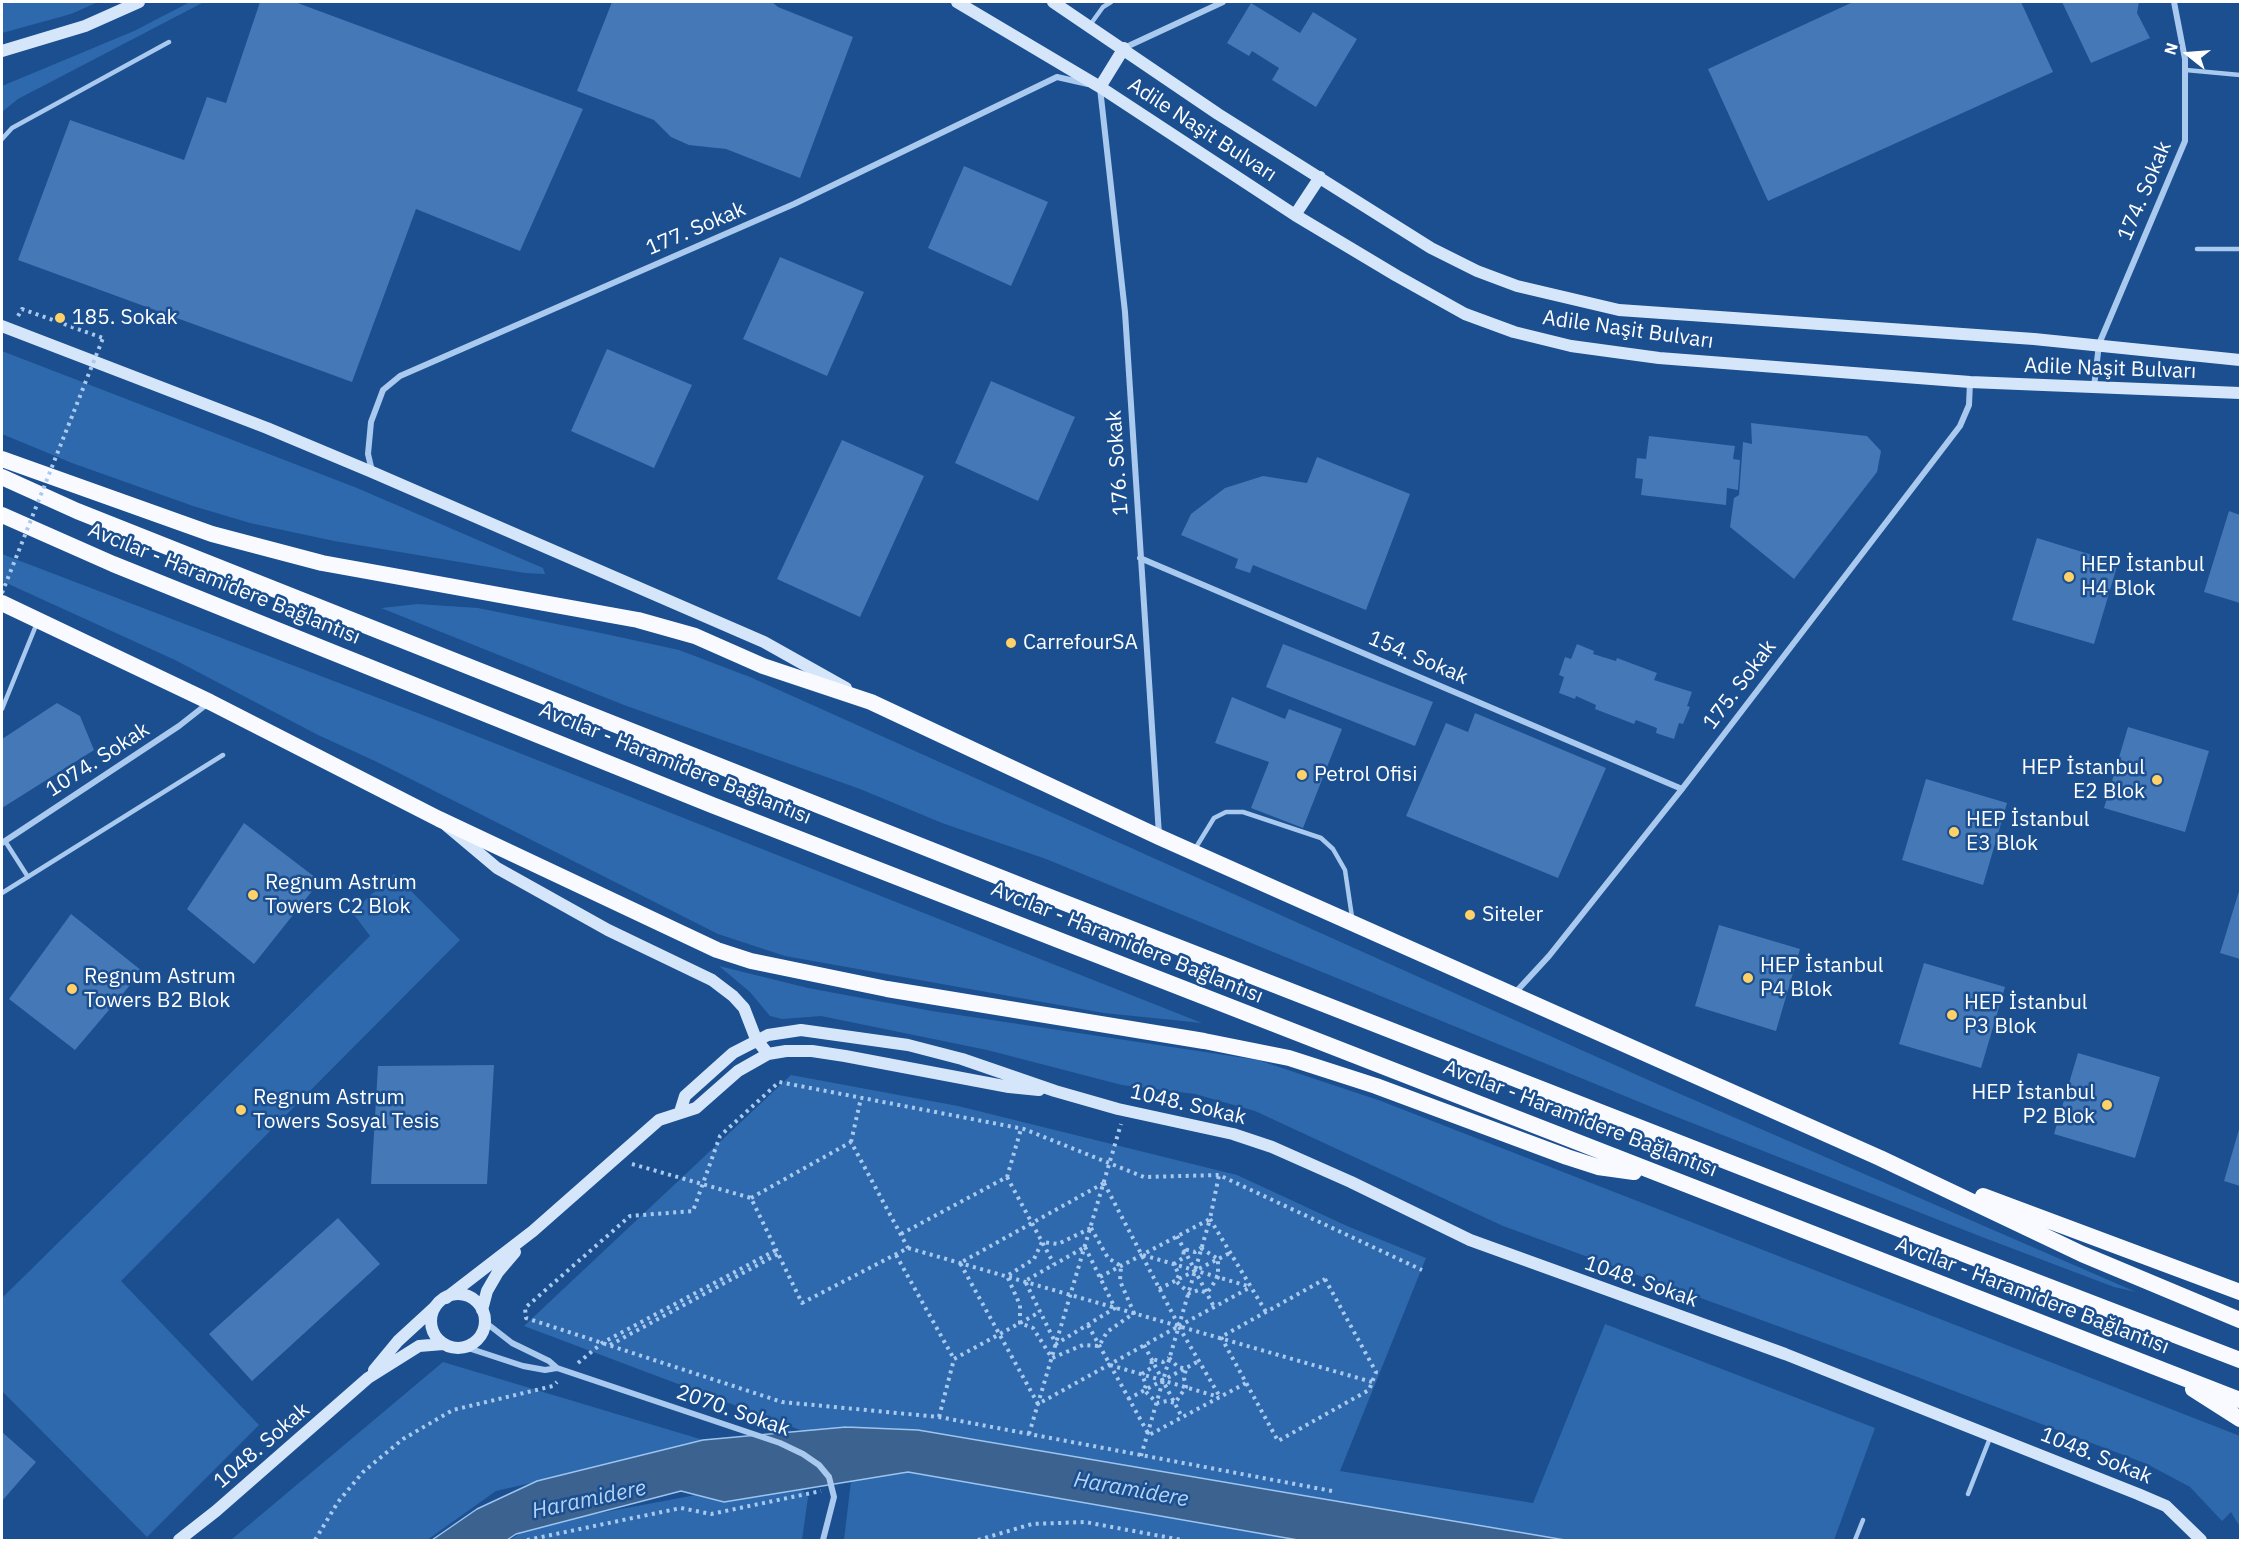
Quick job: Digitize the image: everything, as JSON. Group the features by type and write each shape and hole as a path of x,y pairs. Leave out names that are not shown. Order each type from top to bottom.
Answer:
{"highway":[{"path":"2,459 212,534 322,563 638,620 695,636 763,666 871,702 1192,852 1880,1158 2082,1254 2241,1320"},
{"name":"Avcılar - Haramidere Bağlantısı","path":"2,477 77,512 867,825 1927,1240 2241,1360"},
{"name":"Avcılar - Haramidere Bağlantısı","path":"2,515 156,581 712,805 1655,1174 2241,1400"},
{"path":"2,603 210,702 439,819 679,934 751,962 887,989 1204,1041 1289,1058 1377,1086 1567,1157 1615,1170 1655,1174"},
{"path":"1880,1158 2241,1292"},
{"path":"2170,1373 2241,1419"}],"main road":[{"path":"2,51 85,26 139,2"},
{"name":"Adile Naşit Bulvarı","path":"957,2 1100,87 1295,215 1465,314 1514,332 1572,346 1659,358 1970,382 2241,393"},
{"name":"Adile Naşit Bulvarı","path":"1053,2 1124,48 1218,114 1431,248 1477,271 1517,286 1575,302 1619,310 2099,344 2241,360"},
{"path":"1100,87 1124,48"},
{"path":"1295,215 1320,177"},
{"path":"2,326 256,424 372,472 764,642 871,702"},
{"path":"439,819 497,868 608,930 712,980 744,1008 756,1039 768,1054"},
{"path":"680,1112 685,1096 716,1067 756,1039 801,1030 908,1045 962,1059 1055,1091"},
{"path":"368,1378 398,1341 441,1302 533,1231 659,1120 696,1108 738,1071 768,1054 786,1051 834,1054 936,1071 1009,1087 1055,1091"},
{"name":"1048. Sokak","path":"1055,1091 1125,1110 1233,1134 1272,1147 1470,1240 1785,1354 2166,1506 2201,1540"},
{"path":"368,1378 419,1346 443,1344 454,1348 465,1347 475,1342 482,1333 487,1291 498,1272 533,1231"},
{"path":"443,1344 435,1335 431,1323 441,1302 464,1295 475,1300 484,1316"},
{"name":"1048. Sokak","path":"179,1540 216,1511 368,1378"}],"street":[{"path":"1124,48 1223,2"},
{"name":"174. Sokak","path":"2094,387 2099,344 2185,141 2186,70 2174,2"},
{"name":"177. Sokak","path":"372,472 368,454 371,422 383,390 400,376 794,204 1057,77 1100,87"},
{"name":"176. Sokak","path":"1100,87 1125,312 1159,837"},
{"name":"175. Sokak","path":"1513,994 1549,956 1682,789 1960,426 1969,405 1970,382"},
{"name":"154. Sokak","path":"1140,558 1682,789"},
{"name":"1074. Sokak","path":"3,842 179,726 210,702"},
{"path":"484,1316 512,1343 549,1361 557,1368"},
{"path":"465,1347 523,1366 545,1370 557,1368"},
{"name":"2070. Sokak","path":"557,1368 780,1443 819,1465 829,1477 832,1488"},
{"path":"823,1540 834,1497 832,1488"}],"lane":[{"path":"1090,25 1103,7 1111,2"},
{"path":"2,139 12,128 169,42"},
{"path":"2186,70 2241,75"},
{"path":"2197,249 2241,249"},
{"path":"2,709 38,620"},
{"path":"2,893 223,755"},
{"path":"1192,852 1214,818 1226,812 1243,812 1321,838 1333,849 1345,870 1352,923"},
{"path":"3,842 28,877"},
{"path":"1968,1494 1991,1435"},
{"path":"1855,1540 1863,1520"}],"path":[{"path":"2,593 103,338 41,315"},
{"path":"1332,1491 939,1417 782,1402 526,1318 525,1308 630,1216 693,1211 720,1136 779,1082 1021,1129 1144,1177 1219,1175 1422,1270"},
{"path":"861,1098 851,1142 908,1248"},
{"path":"1029,1434 1125,1110"},
{"path":"1021,1129 1007,1178 1054,1264"},
{"path":"616,1160 751,1198 851,1142"},
{"path":"1141,1456 1149,1435 1210,1219 1219,1175"},
{"path":"901,1234 1007,1178"},
{"path":"960,1263 1104,1183"},
{"path":"1104,1183 1179,1326 1220,1397"},
{"path":"751,1198 802,1303 908,1248 1372,1382"},
{"path":"1100,1277 1210,1219"},
{"path":"1210,1219 1266,1312"},
{"path":"1042,1242 1058,1244 1090,1228"},
{"path":"1090,1228 1108,1258 1120,1266"},
{"path":"1177,1236 1215,1307"},
{"path":"1007,1276 1034,1259 1042,1242"},
{"path":"1024,1281 1085,1247"},
{"path":"1085,1247 1115,1308"},
{"path":"1184,1250 1195,1252 1201,1248"},
{"path":"1201,1248 1218,1259"},
{"path":"1174,1264 1183,1258 1184,1250"},
{"path":"1160,1289 1230,1253"},
{"path":"610,1345 778,1254"},
{"path":"896,1255 954,1359 939,1417"},
{"path":"1142,1255 1251,1287"},
{"path":"1207,1293 1218,1277 1218,1259"},
{"path":"960,1263 1038,1404"},
{"path":"1174,1264 1179,1275 1176,1281"},
{"path":"1120,1266 1120,1281 1134,1313"},
{"path":"1007,1276 1020,1305 1020,1323"},
{"path":"1325,1279 1376,1372 1369,1390 1278,1441 1221,1337 1325,1279"},
{"path":"1024,1281 1056,1344"},
{"path":"1176,1281 1189,1293"},
{"path":"1038,1404 1251,1287"},
{"path":"1189,1293 1199,1290 1207,1293"},
{"path":"1056,1344 1115,1308"},
{"path":"954,1359 1040,1312"},
{"path":"1099,1346 1107,1332 1134,1313"},
{"path":"1020,1323 1033,1328 1052,1358"},
{"path":"1088,1324 1149,1435"},
{"path":"1052,1358 1083,1345 1099,1346"},
{"path":"1144,1345 1182,1417"},
{"path":"1152,1359 1163,1362 1169,1358"},
{"path":"1169,1358 1186,1369"},
{"path":"1142,1374 1151,1368 1152,1359"},
{"path":"1128,1399 1199,1361"},
{"path":"1110,1365 1220,1397"},
{"path":"1175,1403 1186,1388 1184,1378 1186,1369"},
{"path":"1142,1374 1146,1385 1144,1390"},
{"path":"1149,1435 1246,1383"},
{"path":"1144,1390 1157,1403"},
{"path":"1157,1403 1167,1401 1175,1403"},
{"path":"527,1540 681,1508 711,1514 832,1488"},
{"path":"978,1540 1032,1524 1085,1522 1182,1540"}],"shaded area":[{"path":"2,2 98,2 71,14 2,33"},
{"path":"190,2 204,2 18,99 2,112 2,86 134,31"},
{"path":"2,351 357,488 543,568 545,574 525,573 334,541 250,523 193,506 72,463 2,434"},
{"path":"2,554 441,722 1202,1023 1104,1013 785,956 718,934 375,761 318,735 175,660 2,581"},
{"path":"418,604 478,608 679,650 750,677 1655,1083 2136,1292 2114,1287 1982,1237 1659,1110 1046,859 942,823 860,789 624,705 381,608"},
{"name":"Regnum Astrum Towers Sosyal Tesis","path":"394,874 460,940 121,1281 259,1425 147,1537 2,1391 2,1298 370,936 352,912"},
{"path":"719,966 808,988 932,1011 1258,1060 1381,1101 2240,1436 2240,1527 2231,1512 2222,1521 2190,1487 2147,1464 1904,1372 1503,1226 1255,1111 1195,1094 1122,1085 987,1050 821,1016 782,1019 770,1016 750,992"},
{"path":"791,1075 958,1106 1237,1175 1347,1226 1426,1258 1340,1471 1533,1503 1605,1324 1875,1428 1834,1540 1565,1540 918,1430 846,1427 803,1431 524,1326"},
{"path":"443,1362 710,1442 496,1491 427,1540 231,1540"},
{"path":"908,1472 1298,1540 844,1540 851,1481"},
{"path":"791,1477 808,1497 802,1540 510,1540 531,1526"}],"water":[{"name":"Haramidere","path":"846,1427 918,1430 1565,1540 1298,1540 908,1472 724,1502 681,1491 516,1534 507,1540 432,1540 477,1509 537,1481 703,1440"}],"building":[{"path":"260,2 295,2 583,109 520,251 416,209 352,382 18,260 70,120 184,160 207,97 226,103"},
{"path":"612,2 772,2 778,7 853,37 800,178 726,149 689,145 671,137 654,120 577,91"},
{"path":"1853,2 2021,2 2053,72 1768,201 1708,69"},
{"path":"2062,2 2139,2 2137,13 2150,38 2091,63"},
{"path":"1251,3 1300,33 1313,12 1357,39 1316,107 1272,80 1279,68 1252,51 1249,56 1227,43"},
{"path":"964,166 1048,202 1011,286 928,248"},
{"path":"780,257 864,292 827,376 743,339"},
{"path":"607,349 692,385 654,468 571,431"},
{"path":"991,381 1075,417 1038,501 955,463"},
{"path":"1751,423 1867,436 1881,451 1877,472 1794,579 1730,527 1734,498 1739,495 1743,442 1752,444"},
{"path":"1649,436 1735,446 1733,459 1740,460 1738,490 1727,488 1726,505 1641,495 1643,479 1635,478 1637,458 1646,459"},
{"path":"842,440 924,476 860,617 777,579"},
{"path":"1317,457 1410,494 1366,610 1253,565 1250,573 1235,568 1238,559 1181,535 1191,514 1225,488 1263,476 1307,483"},
{"path":"2229,511 2240,515 2240,603 2204,592"},
{"name":"HEP İstanbul H4 Blok","path":"2037,538 2118,563 2094,644 2012,620"},
{"path":"1283,644 1433,702 1415,746 1266,687"},
{"path":"1577,644 1594,651 1593,654 1616,661 1617,658 1657,673 1654,680 1692,692 1687,706 1690,707 1683,724 1679,723 1674,739 1656,733 1657,728 1636,720 1634,724 1595,709 1596,705 1576,696 1575,699 1559,693 1564,677 1559,675 1565,657 1571,659"},
{"path":"1232,697 1285,719 1289,709 1342,729 1303,828 1251,808 1269,762 1215,743"},
{"path":"57,703 80,716 94,750 2,808 2,739"},
{"path":"1475,713 1606,768 1558,878 1406,816 1446,723 1468,732"},
{"name":"HEP İstanbul E2 Blok","path":"2128,727 2209,751 2185,832 2104,808"},
{"name":"HEP İstanbul E3 Blok","path":"1926,779 2007,803 1983,885 1902,860"},
{"name":"Regnum Astrum Towers C2 Blok","path":"244,823 320,881 254,964 187,909"},
{"path":"2240,888 2240,959 2220,953"},
{"name":"Regnum Astrum Towers B2 Blok","path":"71,914 142,971 75,1050 9,999"},
{"name":"HEP İstanbul P4 Blok","path":"1719,925 1800,949 1776,1031 1695,1006"},
{"name":"HEP İstanbul P3 Blok","path":"1924,963 2005,987 1981,1068 1899,1044"},
{"name":"HEP İstanbul P2 Blok","path":"2078,1053 2160,1077 2135,1158 2054,1134"},
{"path":"494,1065 487,1184 371,1184 378,1066"},
{"path":"2240,1126 2240,1186 2224,1181"},
{"path":"338,1218 380,1264 252,1381 209,1334"},
{"path":"2,1432 36,1462 2,1501"}],"place":[{"name":"185. Sokak","path":"60,318"},
{"name":"HEP İstanbul H4 Blok","path":"2069,577"},
{"name":"CarrefourSA","path":"1011,643"},
{"name":"Petrol Ofisi","path":"1302,775"},
{"name":"HEP İstanbul E2 Blok","path":"2157,780"},
{"name":"HEP İstanbul E3 Blok","path":"1954,832"},
{"name":"Regnum Astrum Towers C2 Blok","path":"253,895"},
{"name":"Siteler","path":"1470,915"},
{"name":"HEP İstanbul P4 Blok","path":"1748,978"},
{"name":"Regnum Astrum Towers B2 Blok","path":"72,989"},
{"name":"HEP İstanbul P3 Blok","path":"1952,1015"},
{"name":"HEP İstanbul P2 Blok","path":"2107,1105"},
{"name":"Regnum Astrum Towers Sosyal Tesis","path":"241,1110"}]}
